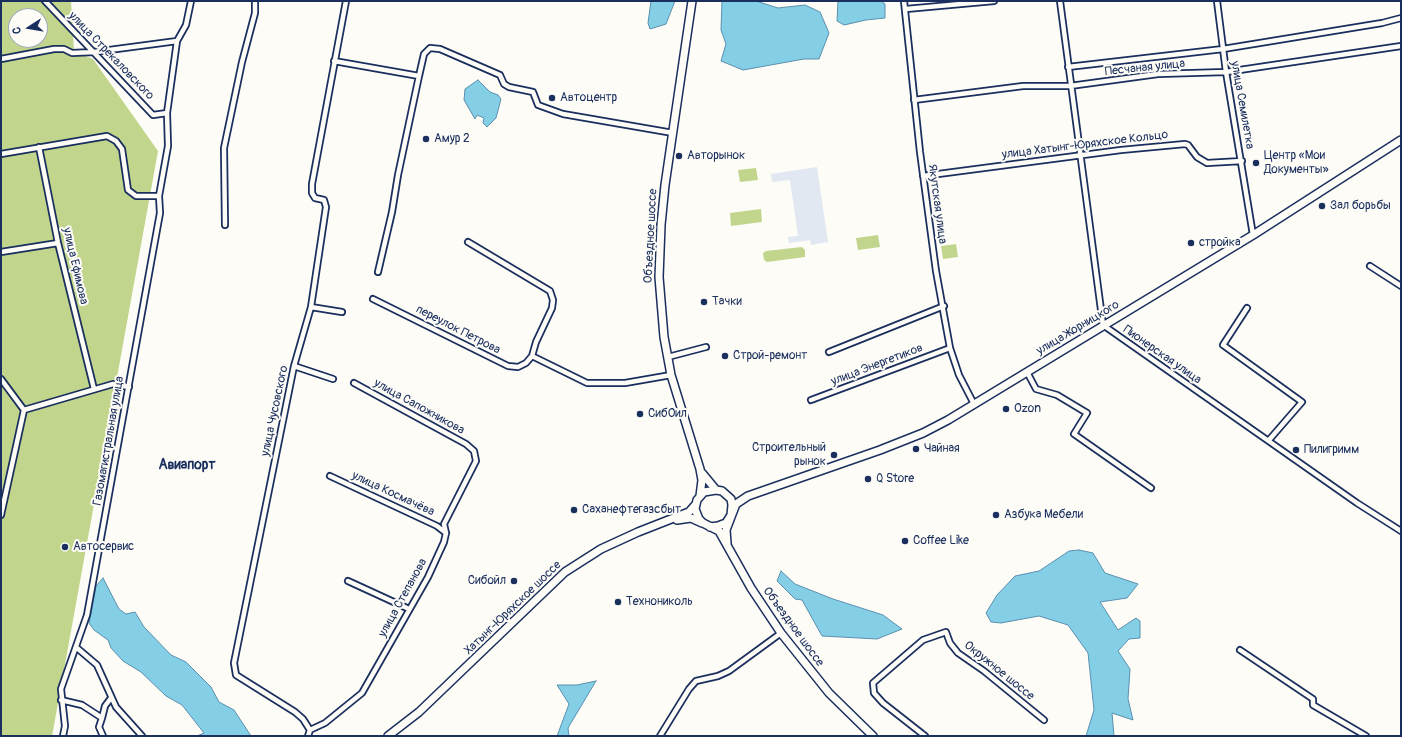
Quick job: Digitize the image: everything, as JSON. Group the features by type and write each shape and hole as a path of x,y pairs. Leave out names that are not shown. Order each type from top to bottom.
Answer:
{"main road":[{"name":"Объездное шоссе","path":"692,1 661,225 659,277 662,318 671,375 700,469 702,480 700,496"},
{"name":"улица Жорницкого","path":"719,490 734,498 748,496 896,444 948,420 1253,235 1401,140"},
{"name":"Объездное шоссе","path":"700,469 705,478 719,490"},
{"path":"727,543 726,530 731,515 732,505 730,500 719,490 710,490 700,496 696,504 696,514 703,523 710,526 718,526 726,523 731,515"},
{"name":"улица Жорницкого","path":"731,515 736,504 748,496"},
{"name":"Хатынг-Юряхское шоссе","path":"388,736 419,712 565,572 600,548 689,512 696,504"},
{"name":"Хатынг-Юряхское шоссе","path":"669,521 691,518 703,523"},
{"name":"Объездное шоссе","path":"710,526 719,531 727,543 751,588 781,633 829,693 872,736"}],"street":[{"name":"улица Стрекаловского","path":"45,1 153,115 167,113"},
{"path":"167,113 176,41 186,25 191,1"},
{"path":"225,225 224,148 242,62 255,13 255,1"},
{"name":"улица Чусовского","path":"310,730 295,712 236,675 234,663 294,366 311,307 326,207 324,200 315,198 312,184 346,1"},
{"name":"Якутская улица","path":"904,1 923,176 936,271 944,306 950,348 959,375 974,404"},
{"path":"906,9 994,1"},
{"path":"1060,1 1070,86 1103,325"},
{"name":"улица Семилетка","path":"1217,1 1226,72 1242,161 1253,235"},
{"name":"Песчаная улица","path":"1068,67 1223,49 1382,23 1401,18"},
{"path":"1,58 54,49 64,49 72,52 94,52 176,41"},
{"name":"Песчаная улица","path":"914,100 1023,86 1070,86 1158,74 1226,72 1401,46"},
{"path":"378,272 392,212 398,174 424,54 430,48 440,49 500,75 504,84 533,92 538,105 563,114 673,133"},
{"path":"334,61 419,76"},
{"name":"Газомагистральная улица","path":"63,736 65,726 61,689 87,615 129,387 160,213 159,196 168,146 167,113"},
{"path":"1,154 107,136 116,141 122,149 128,190 136,196 159,196"},
{"name":"улица Хатынг-Юряхское Кольцо","path":"923,176 1185,144 1188,144 1197,157 1207,163 1242,161"},
{"name":"улица Ефимова","path":"39,147 58,243 94,389"},
{"path":"468,242 550,291 553,300 552,308 536,342 532,356 587,383 625,383 671,375"},
{"path":"1,252 58,243"},
{"path":"1370,266 1401,286"},
{"name":"переулок Петрова","path":"373,299 508,366 518,367 526,363 532,356"},
{"path":"829,352 944,306"},
{"path":"311,307 342,312"},
{"path":"1247,308 1222,345 1302,402 1269,440"},
{"name":"Пионерская улица","path":"1103,325 1352,499 1401,531"},
{"path":"668,357 706,347"},
{"name":"улица Энергетиков","path":"811,400 950,348"},
{"path":"294,366 333,378"},
{"path":"1027,372 1036,389 1057,395 1087,413 1074,434 1151,488"},
{"path":"1,380 24,410 1,515"},
{"name":"улица Сапожникова","path":"354,383 466,444 474,451"},
{"path":"24,410 113,384 129,387"},
{"name":"улица Степанова","path":"310,730 325,723 362,694 428,577 446,533 444,524 476,461 474,451"},
{"name":"улица Космачёва","path":"330,476 437,526 446,533"},
{"path":"348,581 409,610"},
{"name":"Окружное шоссе","path":"925,736 883,703 874,693 874,683 923,640 946,632 950,643 958,653 984,671 1044,720"},
{"path":"660,736 689,689 696,681 718,676 729,671 781,633"},
{"path":"76,648 97,664 116,707 142,736"},
{"path":"1240,650 1313,699 1313,705 1366,736"},
{"path":"102,736 99,727 105,706 111,698"},
{"path":"61,700 82,705 102,718"},
{"path":"308,736 310,730"}],"shaded area":[{"path":"817,167 828,242 811,245 810,240 789,243 788,237 798,236 790,180 772,182 771,174"}],"green space":[{"path":"1,1 71,1 74,51 93,59 158,151 52,736 1,736"},
{"path":"756,168 758,180 740,182 738,170"},
{"path":"761,209 762,222 731,226 730,213"},
{"path":"878,235 880,247 858,250 856,238"},
{"path":"956,244 958,257 943,259 941,246"},
{"path":"802,247 805,250 805,257 767,262 764,260 763,253 766,251"}],"water":[{"path":"651,1 675,1 666,24 650,29 648,23"},
{"path":"722,1 756,1 778,8 805,5 820,12 829,33 819,59 804,59 743,70 721,61 726,44 721,30"},
{"path":"838,1 881,1 885,4 885,18 866,20 844,25 837,21"},
{"path":"478,80 490,92 498,95 501,99 496,118 487,127 483,123 484,118 477,115 475,119 464,100 465,89"},
{"path":"1079,550 1093,553 1105,573 1138,584 1127,598 1100,602 1118,630 1136,618 1140,621 1140,638 1129,639 1118,651 1130,669 1128,699 1133,720 1112,713 1114,736 1086,736 1094,710 1088,653 1068,625 1039,616 1001,623 991,622 986,613 997,595 1015,576 1039,571 1069,551"},
{"path":"781,571 795,584 833,599 883,615 902,629 877,639 822,636 802,600 795,599 777,581"},
{"path":"103,578 119,609 126,614 135,612 144,627 171,655 186,662 211,687 219,702 234,710 251,736 197,736 204,733 182,705 166,696 141,672 123,661 111,648 108,640 94,630 89,623 96,586"},
{"path":"596,681 568,728 569,736 557,736 569,704 557,685 577,685"}],"place":[{"name":"Автоцентр","path":"552,98"},
{"name":"Амур 2","path":"426,139"},
{"name":"Авторынок","path":"679,156"},
{"name":"Центр «Мои Документы»","path":"1256,163"},
{"name":"Зал борьбы","path":"1322,206"},
{"name":"стройка","path":"1191,243"},
{"name":"Тачки","path":"704,302"},
{"name":"Строй-ремонт","path":"725,356"},
{"name":"Ozon","path":"1006,409"},
{"name":"СибОил","path":"640,414"},
{"name":"Чайная","path":"916,449"},
{"name":"Пилигримм","path":"1296,450"},
{"name":"Строительный рынок","path":"834,455"},
{"name":"Q Store","path":"868,479"},
{"name":"Саханефтегазсбыт","path":"574,510"},
{"name":"Азбука Мебели","path":"996,515"},
{"name":"Coffee Like","path":"905,541"},
{"name":"Автосервис","path":"65,547"},
{"name":"Сибойл","path":"514,581"},
{"name":"Технониколь","path":"618,602"}],"district":[{"name":"Авиапорт","path":"187,465"}]}
